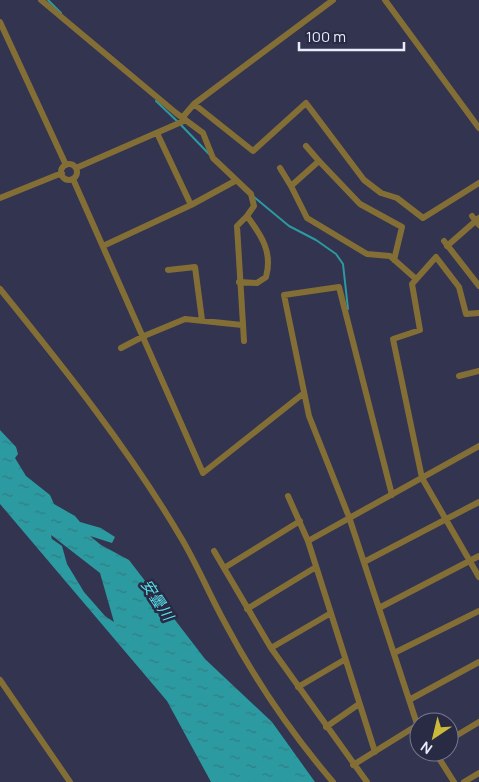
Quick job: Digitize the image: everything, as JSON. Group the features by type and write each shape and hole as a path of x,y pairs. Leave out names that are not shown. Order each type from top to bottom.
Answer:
{"street":[{"path":"42,0 203,133 213,158 235,181 251,194 254,206 236,226 244,341"},
{"path":"76,168 157,133 184,119 194,104 333,0"},
{"path":"385,0 479,128"},
{"path":"0,22 66,165"},
{"path":"194,104 253,151 306,103 364,180 373,188 403,202 422,218 479,183"},
{"path":"157,133 191,205"},
{"path":"306,146 360,204 402,227 394,260"},
{"path":"291,186 319,161"},
{"path":"66,165 73,165 76,168"},
{"path":"0,198 62,173 66,165"},
{"path":"73,179 76,176 76,168"},
{"path":"280,168 307,218 367,254 390,256 416,279"},
{"path":"62,173 66,179 73,179"},
{"path":"73,179 204,473 304,393"},
{"path":"103,246 191,205 235,181"},
{"path":"239,282 257,282 266,277 269,268 264,240 247,216"},
{"path":"477,220 446,244 479,286"},
{"path":"479,313 466,314 459,287 436,257 412,284 420,330 393,339 422,478 479,578"},
{"path":"168,270 195,267 202,320"},
{"path":"392,495 339,287 284,295 308,416 349,517 413,712"},
{"path":"0,289 64,367 152,492 180,535 225,623 270,698 333,782"},
{"path":"121,348 185,319 242,325"},
{"path":"459,376 479,371"},
{"path":"308,541 479,446"},
{"path":"288,496 308,541 344,660 375,752"},
{"path":"364,562 479,502"},
{"path":"224,568 300,521"},
{"path":"214,551 271,648 367,782"},
{"path":"379,608 479,556"},
{"path":"247,609 316,567"},
{"path":"394,653 479,610"},
{"path":"271,648 331,612"},
{"path":"298,687 344,660"},
{"path":"409,700 479,662"},
{"path":"0,680 70,782"},
{"path":"326,726 359,704"},
{"path":"459,734 479,722"},
{"path":"353,765 409,733"},
{"path":"441,762 454,782"},
{"path":"464,782 479,773"}],"water":[{"name":"安曇川","path":"0,430 16,447 18,454 15,458 26,476 50,495 54,504 75,516 80,522 101,528 115,537 112,543 90,536 101,545 129,560 205,659 272,722 315,782 211,782 167,701 0,504","holes":["51,535 100,573 114,622 105,616 84,592 67,564 62,546 52,539"]}],"waterway":[{"path":"48,0 61,13"},
{"path":"156,101 178,122"},
{"path":"181,125 209,154"},
{"path":"254,197 289,226 316,240 336,254 343,264 348,309"}]}
